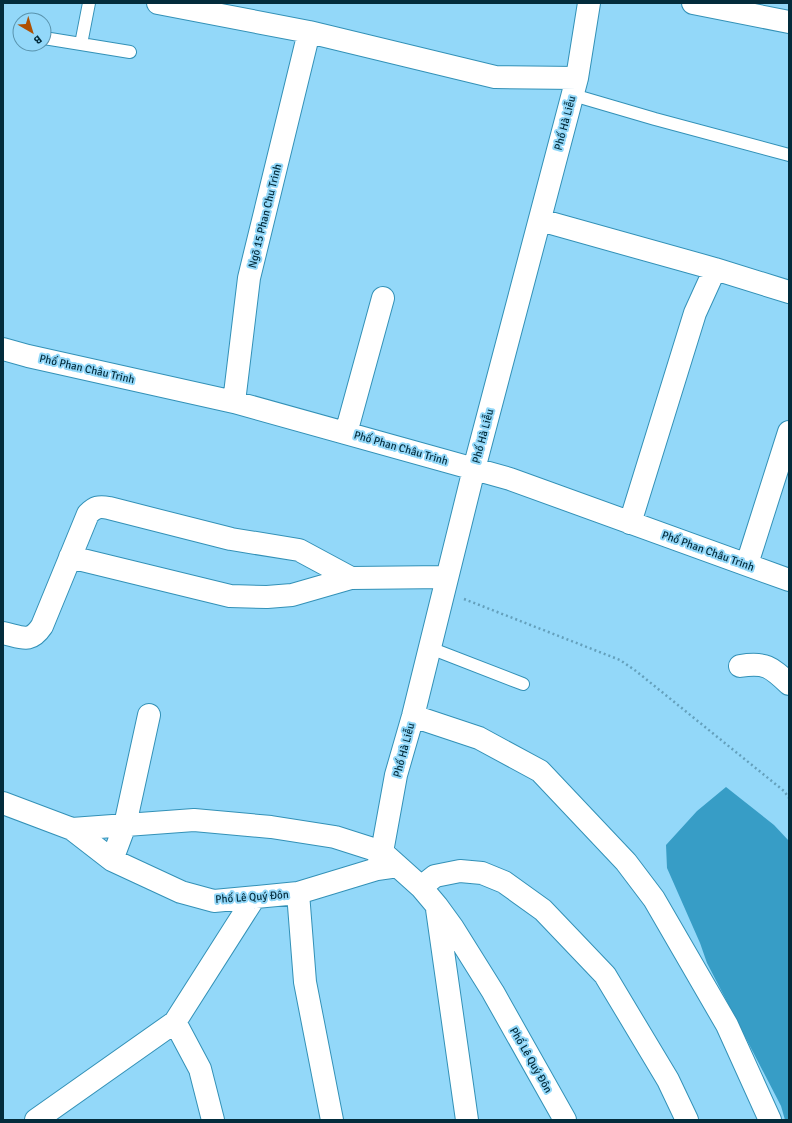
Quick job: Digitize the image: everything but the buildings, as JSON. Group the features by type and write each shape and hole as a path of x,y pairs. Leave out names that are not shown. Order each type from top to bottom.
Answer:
{"street":[{"path":"158,3 197,7 309,32 495,77 575,86"},
{"name":"Phố Hà Liễu","path":"379,860 396,775 413,716 474,469 575,86 589,3"},
{"path":"693,3 789,22"},
{"name":"Ngõ 15 Phan Chu Trinh","path":"234,402 249,278 309,32"},
{"path":"540,220 715,269 789,292"},
{"path":"630,523 695,313 715,269"},
{"path":"346,433 383,298"},
{"name":"Phố Phan Châu Trinh","path":"3,349 28,356 234,402 510,479 789,580"},
{"path":"747,564 789,432"},
{"path":"3,633 28,639 37,634 42,626 88,514 95,507 102,506 231,539 299,550 351,578"},
{"path":"70,557 230,596 267,597 292,595 351,578 446,584"},
{"path":"740,666 752,664 771,668 789,684"},
{"path":"112,860 125,825 149,715"},
{"path":"413,716 479,738 540,771 626,862 654,900 727,1025 770,1120"},
{"name":"Phố Lê Quý Đôn","path":"3,803 72,829 112,860 181,892 214,901 298,893 379,860"},
{"name":"Phố Lê Quý Đôn","path":"72,829 194,820 271,827 335,837 379,860 398,866 421,887 453,928 493,992 565,1120"},
{"path":"421,887 436,876 460,871 482,873 504,882 543,910 605,975 668,1080 687,1120"},
{"path":"298,893 305,982 332,1120"},
{"path":"36,1120 175,1022 254,898"},
{"path":"437,906 466,1120"},
{"path":"175,1022 200,1069 213,1120"}],"lane":[{"path":"81,44 89,3"},
{"path":"52,39 130,52"},
{"path":"575,86 655,119 789,154"},
{"path":"430,648 522,684"}],"path":[{"path":"446,584 620,660 636,671 778,786 789,798"}],"water":[{"path":"726,787 774,825 789,841 789,1120 785,1120 781,1106 707,963 700,943 667,868 666,845 697,811"}]}
